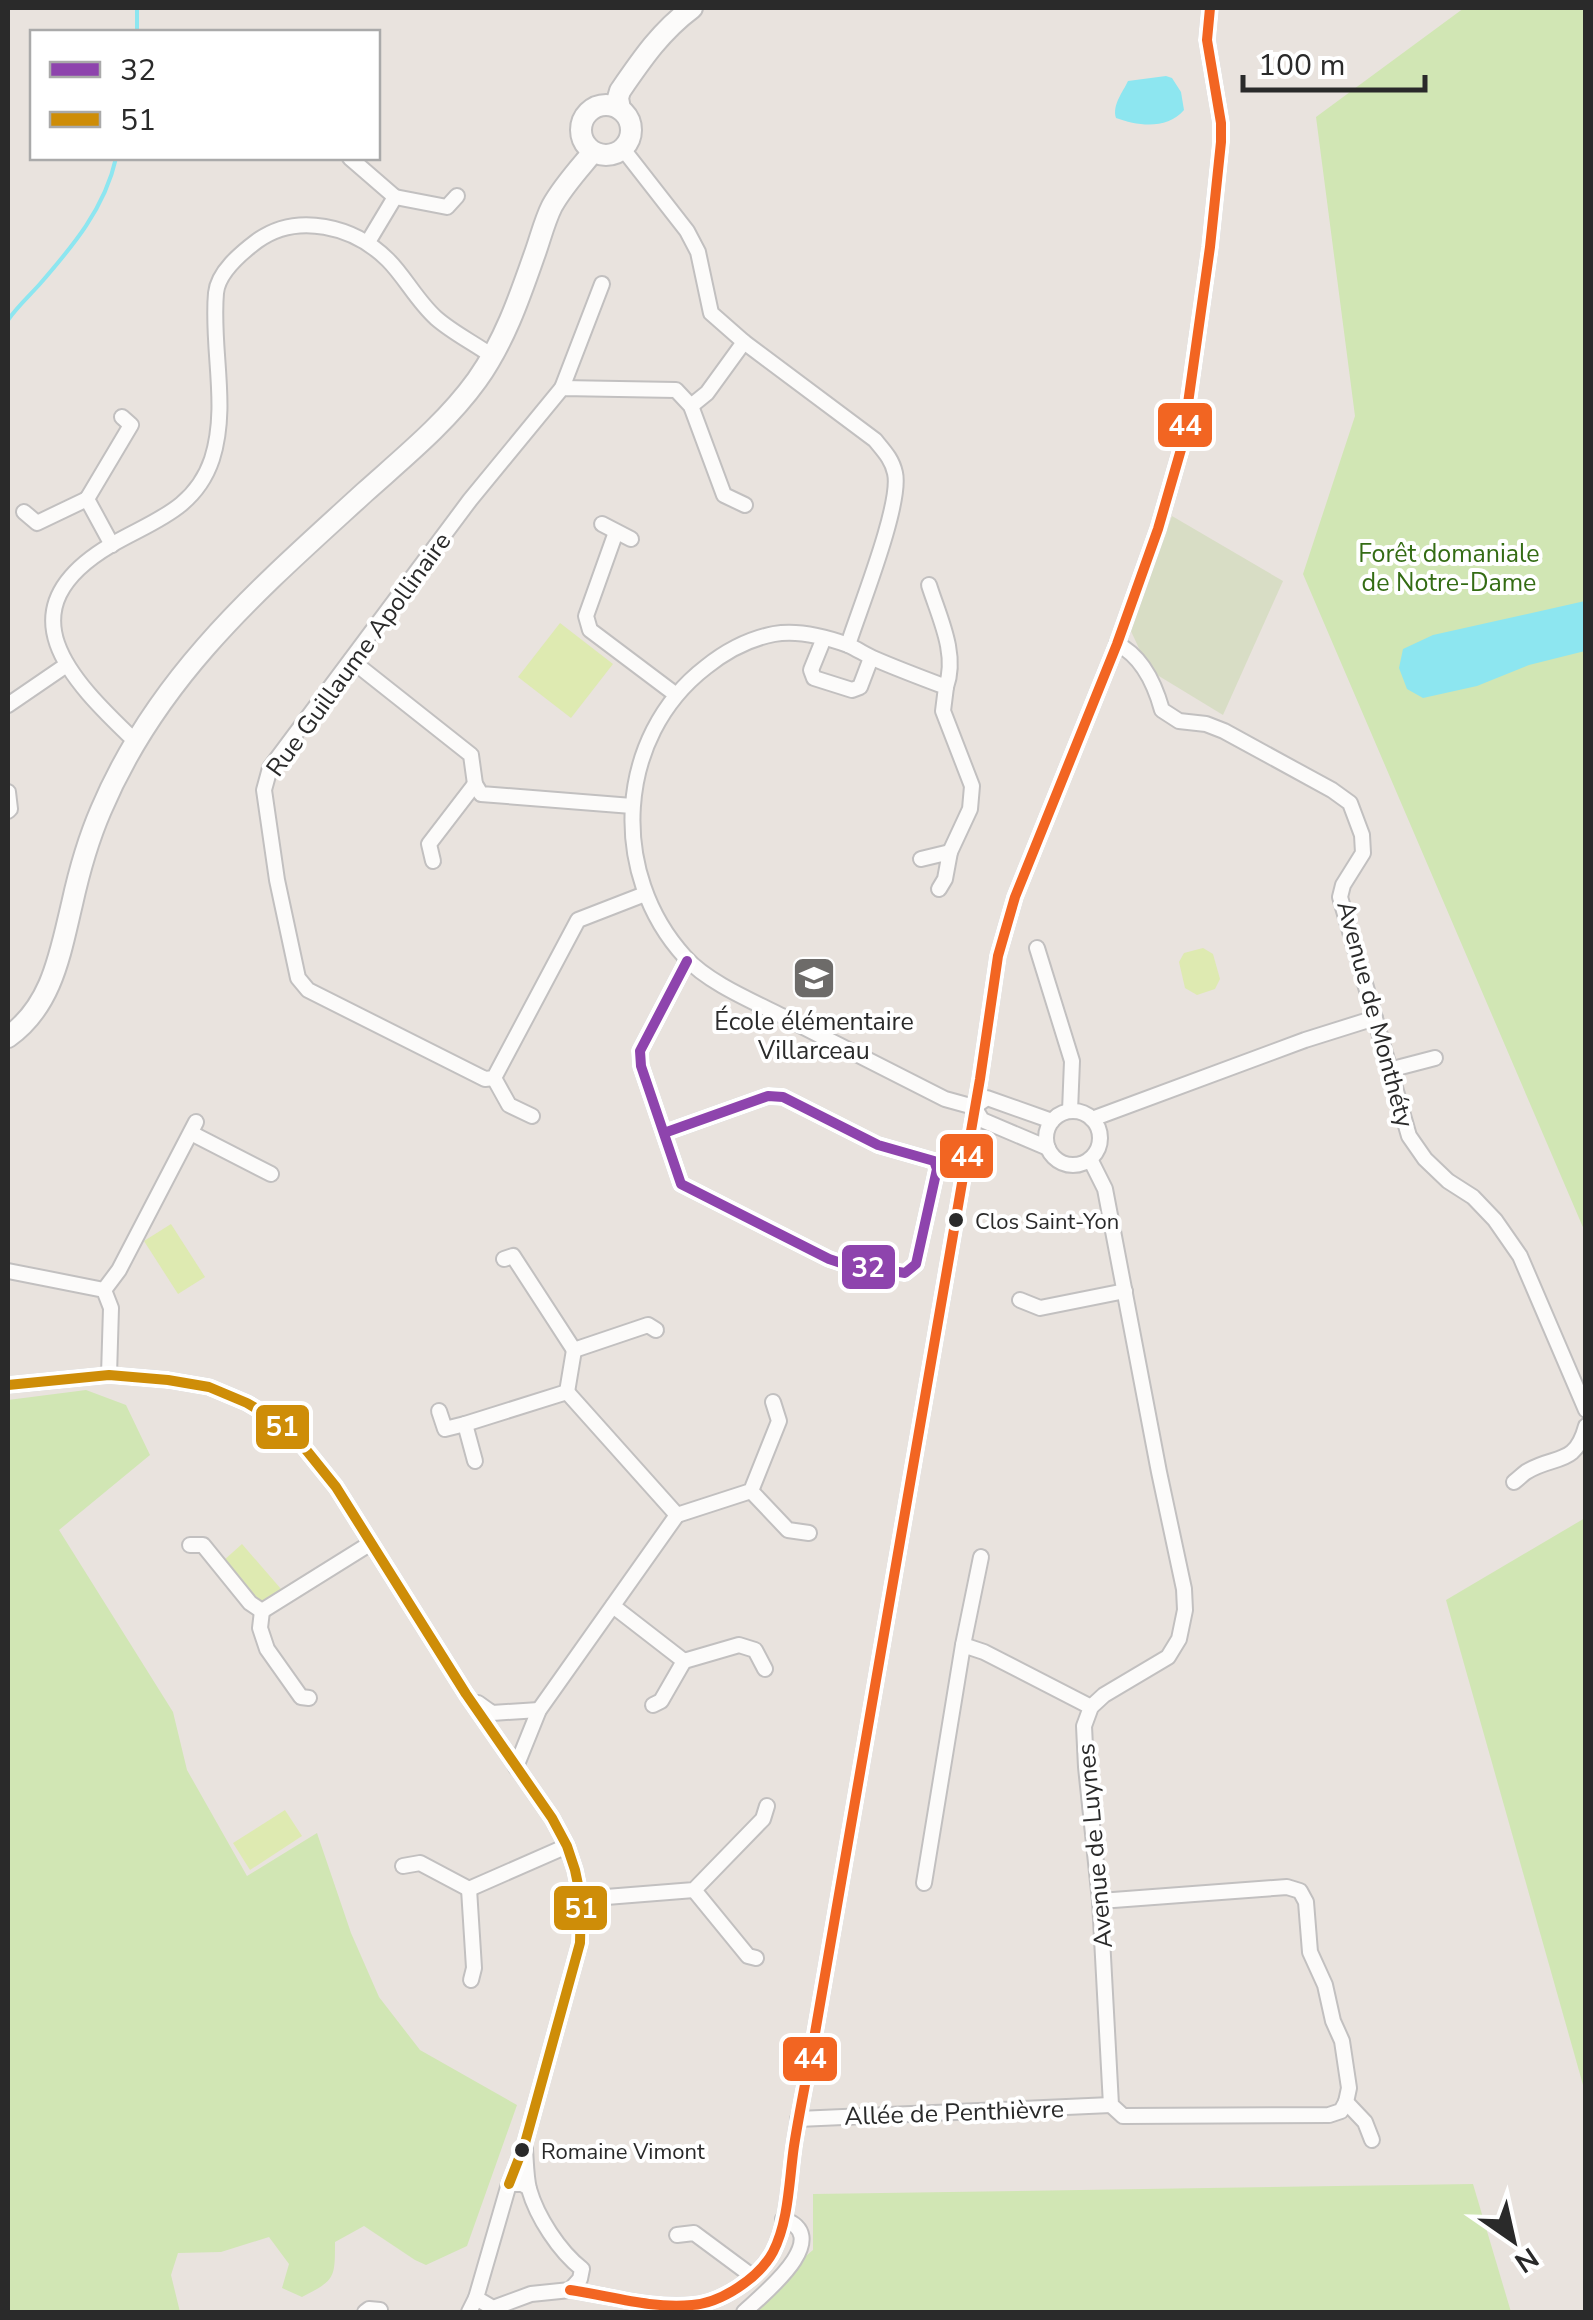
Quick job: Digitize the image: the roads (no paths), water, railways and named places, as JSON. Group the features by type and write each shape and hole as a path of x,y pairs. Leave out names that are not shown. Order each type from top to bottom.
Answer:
{"street":[{"path":"620,108 620,91 652,44 692,8"},
{"path":"476,2298 489,2310 532,2294 570,2290 639,2303 698,2305 725,2295 752,2276 772,2254 782,2231 998,956 1015,897 1117,644 1182,446 1221,142 1207,40 1210,8"},
{"path":"606,105 620,108 626,114 632,128 623,149 609,155 594,152 584,142 581,134 588,112 606,105"},
{"path":"623,149 687,231 698,252 710,313 876,440 890,458 896,477 893,507 848,646"},
{"path":"8,1037 34,1012 56,970 85,852 100,810 135,741 168,692 224,624 439,424 476,380 516,308 552,207 594,152"},
{"path":"352,160 395,197 447,207 456,196"},
{"path":"368,242 395,197"},
{"path":"135,741 65,666 52,629 55,604 67,581 87,562 168,516 202,481 218,435 216,287 230,266 270,232 322,225 368,242 390,262 436,319 492,356"},
{"name":"Rue Guillaume Apollinaire","path":"494,1078 485,1078 308,990 298,978 277,880 264,790 270,768 470,500 562,388 602,284"},
{"path":"691,406 706,393 744,342"},
{"path":"562,388 676,390 691,406 724,495 745,505"},
{"path":"24,512 37,523 87,499 130,425 122,417"},
{"path":"87,499 112,545"},
{"path":"602,524 624,535 586,616 590,630 675,694"},
{"path":"930,585 951,659 943,711 972,786 970,809 950,852 946,879 940,888"},
{"path":"946,687 848,646 794,632 735,647 675,694 654,730 640,760 632,806 634,851 645,894 668,936 687,960 727,988 944,1099 974,1107 982,1120 1048,1148"},
{"path":"824,638 811,670 814,678 852,690 860,687 872,658"},
{"name":"Avenue de Monthéty","path":"1117,644 1130,650 1140,664 1162,710 1179,721 1224,731 1350,803 1362,835 1364,854 1343,885 1340,897 1409,1136 1424,1159 1496,1220 1520,1256 1586,1410"},
{"path":"351,660 471,755 475,784 481,794 632,806"},
{"path":"8,705 65,666"},
{"path":"433,861 429,844 475,784"},
{"path":"8,792 8,811"},
{"path":"922,859 950,852"},
{"path":"532,1116 508,1104 494,1078 578,920 645,894"},
{"path":"1037,948 1072,1061 1070,1111"},
{"path":"664,1133 768,1096 783,1097 878,1145 934,1160 937,1168 916,1264 905,1273 841,1263 681,1184 640,1066 640,1051 687,960"},
{"path":"1090,1160 1082,1164 1058,1161 1048,1148 1046,1134 1052,1121 1070,1111 1092,1119 1375,1018"},
{"path":"1389,1070 1435,1058"},
{"path":"974,1107 988,1098 1052,1121"},
{"name":"Avenue de Luynes","path":"1092,1119 1100,1138 1090,1160 1105,1190 1185,1610 1179,1639 1168,1657 1104,1694 1091,1707 1084,1726 1100,1901 1111,2105"},
{"path":"104,1290 119,1270 193,1128 272,1174"},
{"path":"504,1259 513,1256 574,1350 567,1392"},
{"path":"8,1270 104,1290"},
{"path":"104,1290 111,1308 110,1375"},
{"path":"1020,1300 1040,1308 1124,1291"},
{"path":"574,1350 648,1325 656,1330"},
{"path":"8,1384 110,1375 168,1380 209,1387 274,1420 303,1446 336,1487 567,1846 582,1899 580,1942 525,2143 469,2312"},
{"path":"439,1411 445,1430 567,1392"},
{"path":"567,1392 677,1515"},
{"path":"751,1491 779,1421 773,1402"},
{"path":"465,1424 475,1461"},
{"path":"1514,1482 1527,1471 1568,1457 1580,1446 1586,1426"},
{"path":"516,1768 538,1710 677,1515 751,1491"},
{"path":"751,1491 788,1530 809,1533"},
{"path":"262,1611 371,1543"},
{"path":"190,1545 203,1546 250,1604 262,1611"},
{"path":"924,1883 981,1557"},
{"path":"613,1606 684,1661"},
{"path":"262,1611 260,1628 267,1649 302,1697 309,1698"},
{"path":"653,1705 661,1701 684,1661 740,1645 755,1650 765,1670"},
{"path":"964,1645 1091,1707"},
{"path":"466,1694 492,1713 538,1710"},
{"path":"582,1899 694,1890 763,1819 766,1806"},
{"path":"469,1890 567,1846"},
{"path":"403,1866 420,1863 469,1890"},
{"path":"1100,1901 1287,1888 1300,1891 1306,1902 1310,1952 1342,2041 1349,2088 1340,2111 1330,2115 1123,2116 1111,2105"},
{"path":"469,1890 474,1968 471,1980"},
{"path":"694,1890 748,1956 756,1958"},
{"path":"1346,2102 1366,2122 1372,2140"},
{"name":"Allée de Penthièvre","path":"798,2119 1111,2105"},
{"path":"525,2143 529,2188 554,2238 574,2262 613,2296"},
{"path":"509,2184 529,2188"},
{"path":"744,2312 796,2260 801,2238 793,2223 784,2219"},
{"path":"677,2235 694,2234 752,2276"},
{"path":"570,2290 580,2279 582,2269"}],"water":[{"path":"1172,78 1181,92 1184,110 1177,116 1152,124 1116,118 1117,103 1128,81"},
{"path":"1585,601 1585,651 1529,665 1477,686 1423,698 1407,689 1399,668 1403,649 1433,635"}],"waterway":[{"path":"137,8 137,30"},
{"path":"8,320 86,226 115,160"}],"place":[{"name":"École élémentaire Villarceau","path":"814,978"},
{"name":"Clos Saint-Yon","path":"956,1220"},
{"name":"Romaine Vimont","path":"522,2150"}],"park label":[{"name":"Forêt domaniale de Notre-Dame","path":"1449,568"}]}
